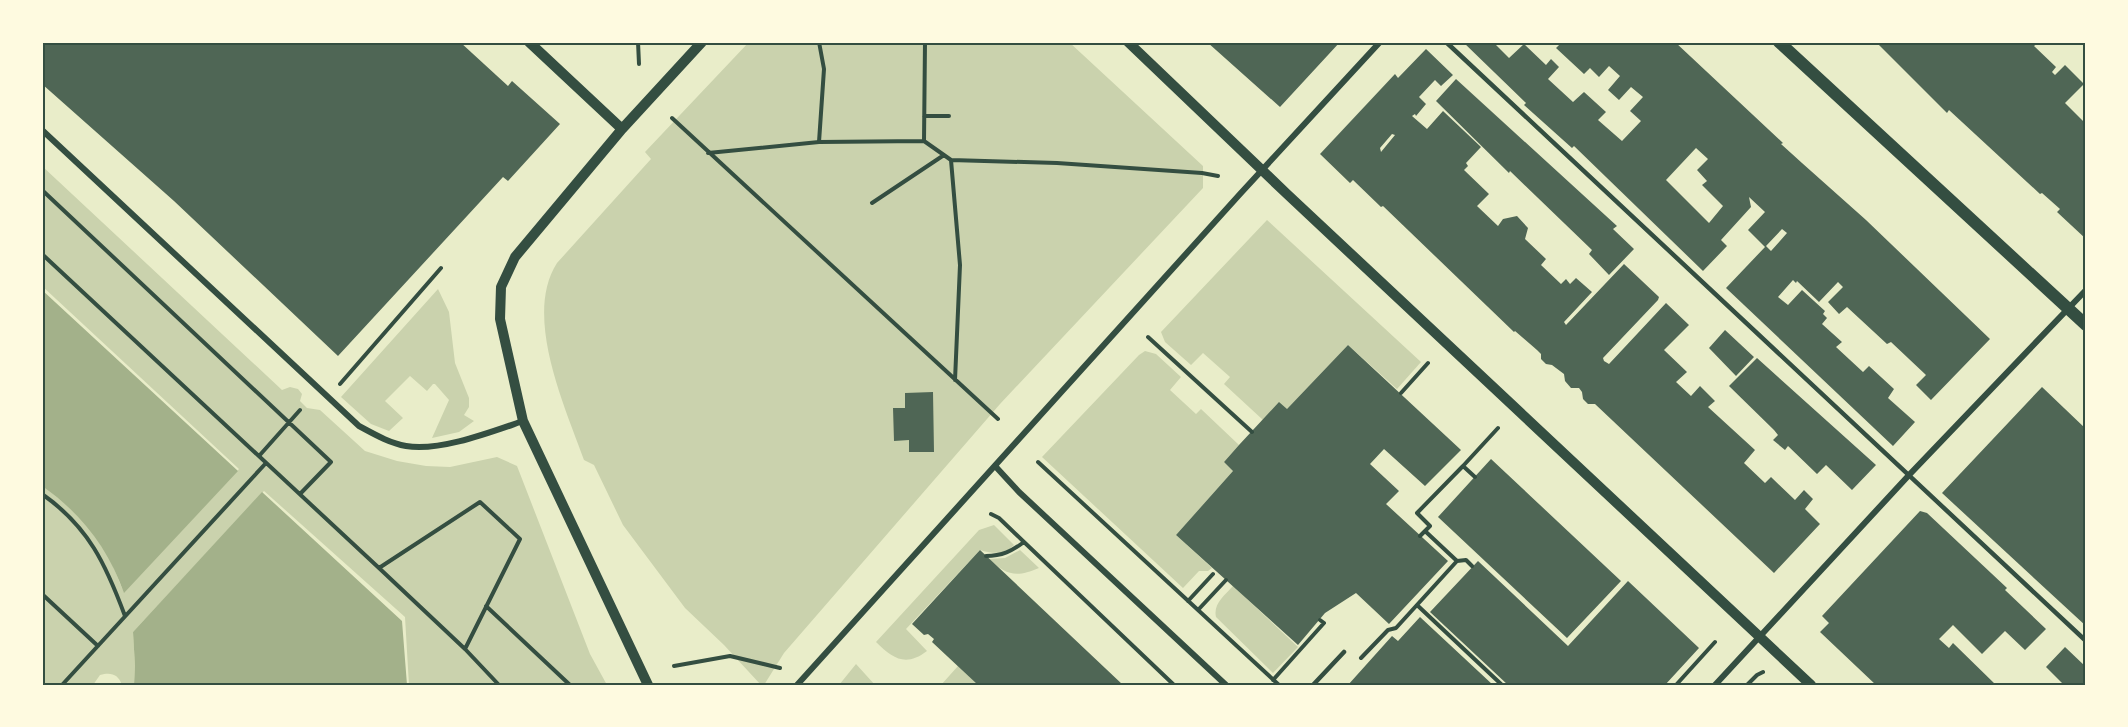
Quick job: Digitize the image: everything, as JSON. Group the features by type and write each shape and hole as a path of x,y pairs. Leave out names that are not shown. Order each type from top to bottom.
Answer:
{"main road":[{"path":"1779,42 2086,325"}],"street":[{"path":"530,42 622,129"},
{"path":"648,685 523,421 500,319 501,287 515,257 622,129 702,42"},
{"path":"1128,42 1811,685"},
{"path":"797,685 1380,42"},
{"path":"42,130 359,426 390,442 426,447 468,438 523,421"},
{"path":"1715,685 1910,474 2086,290"},
{"path":"996,467 1018,492 1226,685"}],"lane":[{"path":"1446,42 2086,640"},
{"path":"1313,685 1344,652"}],"path":[{"path":"638,42 639,64"},
{"path":"819,42 824,69 819,142"},
{"path":"924,141 925,42"},
{"path":"924,116 950,116"},
{"path":"672,117 708,153 998,419"},
{"path":"708,153 819,142 924,141 951,160 1057,163 1218,176"},
{"path":"872,203 944,155"},
{"path":"951,160 960,265 955,381"},
{"path":"42,190 331,462 300,494"},
{"path":"42,254 465,649 499,685"},
{"path":"339,384 441,268"},
{"path":"1148,337 1252,432"},
{"path":"1401,393 1428,363"},
{"path":"259,456 300,411"},
{"path":"1420,536 1430,526 1417,513 1498,428"},
{"path":"1038,462 1279,685"},
{"path":"62,685 267,463"},
{"path":"1463,466 1474,477"},
{"path":"42,494 64,512 96,549 108,572 125,616"},
{"path":"379,568 480,502 520,539 465,649"},
{"path":"992,514 999,518 1173,684"},
{"path":"1425,531 1457,561"},
{"path":"986,556 1009,553 1024,542"},
{"path":"1358,661 1388,630 1395,628 1457,561 1466,560 1472,566"},
{"path":"1188,601 1213,574"},
{"path":"1198,610 1226,580"},
{"path":"42,594 98,646"},
{"path":"1417,605 1502,685"},
{"path":"486,606 570,685"},
{"path":"1273,680 1324,623 1320,620"},
{"path":"1676,685 1715,642"},
{"path":"674,666 730,656 780,668"},
{"path":"1747,685 1763,672"}],"shaded area":[{"path":"749,42 1069,42 1203,166 1203,188 1000,404 784,653 764,685 761,685 685,608 623,525 594,465 584,460 551,362 544,309 548,285 557,263 651,159 645,152"},
{"path":"42,166 282,390 290,387 298,389 302,394 300,401 307,408 320,410 365,451 397,461 426,466 450,467 497,457 517,466 590,654 607,685 409,685 405,617 264,491 133,632 134,685 122,685 116,676 108,674 100,675 93,685 42,685 42,486 70,508 94,534 109,559 124,592 239,469 42,286"},
{"path":"1267,220 1421,362 1397,389 1348,345 1287,409 1263,420 1224,384 1230,377 1203,353 1191,365 1165,342 1161,332"},
{"path":"438,289 449,312 455,363 469,398 469,407 464,415 474,421 459,432 432,438 449,400 435,384 427,391 410,376 385,401 403,418 389,431 371,424 341,397"},
{"path":"42,290 238,471 124,593 110,561 92,533 69,508 42,486"},
{"path":"1145,351 1156,354 1181,377 1170,390 1196,414 1201,409 1239,445 1224,462 1233,471 1176,535 1212,568 1208,571 1199,571 1183,588 1042,457"},
{"path":"262,492 402,621 407,685 134,685 133,632"},
{"path":"994,525 1014,545 998,553 980,550 906,629 927,651 913,659 906,660 888,653 876,642 979,530"},
{"path":"1020,550 1039,568 1018,574 1006,572 989,559 1005,558"},
{"path":"1233,586 1298,647 1273,673 1216,617 1218,604"},
{"path":"856,664 875,685 839,685"},
{"path":"958,666 978,685 941,685"}],"building":[{"path":"42,42 460,42 508,86 512,81 560,124 508,181 503,177 338,356 174,201 42,84"},
{"path":"1207,42 1340,42 1280,107"},
{"path":"1463,42 1493,42 1509,58 1524,44 1546,65 1551,59 1559,67 1548,79 1573,102 1584,92 1606,112 1598,120 1622,141 1641,121 1630,111 1643,97 1631,87 1619,100 1608,90 1620,76 1609,66 1599,77 1590,68 1584,74 1556,48 1562,42 1675,42 1990,339 1931,400 1916,385 1926,375 1891,342 1887,344 1847,307 1839,314 1828,302 1843,287 1838,282 1819,302 1797,281 1796,283 1793,280 1778,297 1788,305 1802,290 1825,311 1823,314 1827,318 1822,324 1842,342 1836,347 1863,372 1869,366 1894,389 1888,398 1915,422 1893,446 1726,288 1765,247 1748,230 1765,212 1749,197 1751,207 1721,240 1727,246 1703,271 1574,146 1572,148 1524,105 1526,103","holes":["1696,148 1708,159 1697,170 1707,181 1702,185 1723,206 1709,223 1666,180","1782,229 1787,233 1771,251 1766,246"]},
{"path":"1876,42 2039,42 2034,46 2056,67 2052,72 2055,75 2065,65 2084,84 2065,103 2086,124 2086,239 2057,212 2060,209 2042,193 2040,194 1949,110 1947,113"},
{"path":"1426,49 1453,75 1441,86 1435,80 1419,97 1426,104 1416,116 1415,114 1412,116 1427,129 1443,111 1481,147 1466,163 1468,166 1464,170 1489,194 1477,206 1498,226 1503,219 1517,216 1528,228 1525,239 1546,259 1541,265 1561,284 1566,279 1570,284 1576,278 1592,292 1564,322 1566,325 1624,264 1659,297 1603,358 1604,361 1609,364 1666,303 1689,325 1664,350 1687,372 1676,382 1691,396 1700,386 1715,401 1708,407 1755,450 1744,463 1765,483 1771,477 1795,500 1804,490 1813,499 1805,509 1820,524 1774,573 1595,404 1588,404 1583,399 1579,388 1571,388 1565,381 1564,374 1552,365 1546,364 1537,350 1514,332 1383,206 1381,207 1353,180 1350,183 1320,154 1395,74 1398,78","holes":["1392,134 1395,135 1381,152 1380,148"]},
{"path":"1456,79 1617,226 1613,229 1634,249 1609,275 1589,254 1592,250 1436,101"},
{"path":"1725,330 1754,357 1736,376 1709,348"},
{"path":"1348,345 1461,450 1425,486 1384,449 1370,464 1399,491 1386,504 1448,561 1389,624 1356,593 1325,613 1298,645 1176,535 1233,471 1224,462 1239,445 1279,402 1287,409"},
{"path":"1757,358 1876,465 1852,490 1826,465 1817,474 1788,446 1785,450 1773,440 1778,435 1774,430 1729,386"},
{"path":"2042,387 2086,429 2086,626 1942,493"},
{"path":"933,392 934,452 909,452 909,440 894,441 893,408 905,408 905,393"},
{"path":"1491,459 1621,581 1567,638 1438,517"},
{"path":"1920,511 1927,513 2007,588 2005,590 2046,629 2025,650 2005,631 1982,654 1953,625 1939,639 1949,648 1953,643 1996,685 1876,685 1820,632 1829,623 1822,616"},
{"path":"980,550 1123,685 978,685 932,642 934,639 928,634 924,635 912,624"},
{"path":"1478,561 1568,646 1628,581 1699,648 1665,685 1508,685 1430,612"},
{"path":"1420,617 1493,685 1348,685 1392,636 1398,641"},
{"path":"2065,647 2086,667 2086,685 2064,685 2046,667"}]}
